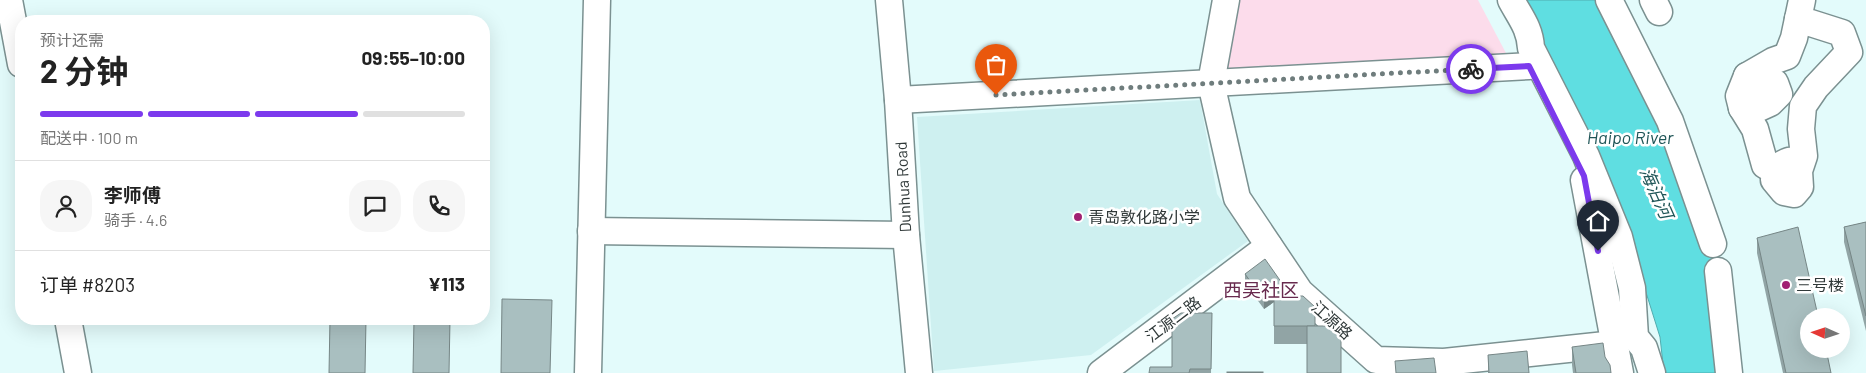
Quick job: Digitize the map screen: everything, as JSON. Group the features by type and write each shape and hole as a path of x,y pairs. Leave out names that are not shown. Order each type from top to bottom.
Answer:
{"street":[{"path":"10,0 15,29"},
{"path":"588,373 597,0"},
{"name":"Dunhua Road","path":"889,0 898,100 906,235 919,373"},
{"name":"江源路","path":"1226,0 1211,83 1237,198 1300,292 1376,366 1444,362 1615,344"},
{"path":"1495,0 1584,176 1620,373"},
{"path":"1511,0 1526,26 1530,36 1531,48 1586,156 1619,237 1632,288 1635,336 1644,348 1652,373"},
{"path":"1609,0 1670,121 1713,244"},
{"path":"1810,5 1842,33 1848,52 1816,87 1803,106 1804,156 1787,171 1765,165 1755,129 1742,108 1739,96 1747,76 1773,61 1787,56 1810,5"},
{"path":"898,100 1529,66"},
{"path":"1742,108 1753,105 1759,108 1770,103 1779,94 1775,83 1758,82 1747,76"},
{"path":"592,231 906,235"},
{"name":"江源二路","path":"1101,373 1269,246"},
{"path":"1718,270 1729,373"},
{"path":"69,325 78,373"}],"shaded area":[{"path":"1239,0 1478,0 1507,55 1226,71"},
{"name":"青岛敦化路小学","path":"1200,100 1217,194 1248,241 1091,355 934,371 917,117"}],"water":[{"name":"Haipo River","path":"1518,0 1596,0 1664,121 1711,253 1723,373 1664,373 1660,337 1617,200"}],"building":[{"path":"1866,222 1866,316 1844,227"},
{"name":"三号楼","path":"1798,227 1816,308 1800,308 1800,358 1828,358 1831,373 1786,373 1757,238"},
{"path":"1265,259 1284,286 1264,300 1245,274"},
{"path":"1274,296 1303,296 1315,307 1315,326 1274,326"},
{"path":"502,299 552,300 550,373 501,373"},
{"path":"1181,313 1212,313 1211,369 1190,369 1189,373 1149,373 1150,367 1172,367 1172,319"},
{"path":"330,325 366,325 365,373 329,373"},
{"path":"414,325 450,325 449,373 413,373"},
{"path":"1307,326 1337,326 1341,330 1341,373 1307,373"},
{"path":"1603,343 1605,357 1610,365 1611,373 1576,373 1572,347"},
{"path":"1527,351 1529,373 1489,373 1488,355"},
{"path":"1434,358 1436,373 1396,373 1395,361"},
{"path":"1263,372 1263,373 1227,373"}],"way so far":[{"path":"996,95 1471,69"}],"place":[{"name":"青岛敦化路小学","path":"1078,217"},
{"name":"三号楼","path":"1786,285"}],"district":[{"name":"西吴社区","path":"1261,290"}],"route":[{"path":"1471,69 1529,66 1584,176 1598,251"}],"water label":[{"name":"海泊河","path":"1656,193"}]}
